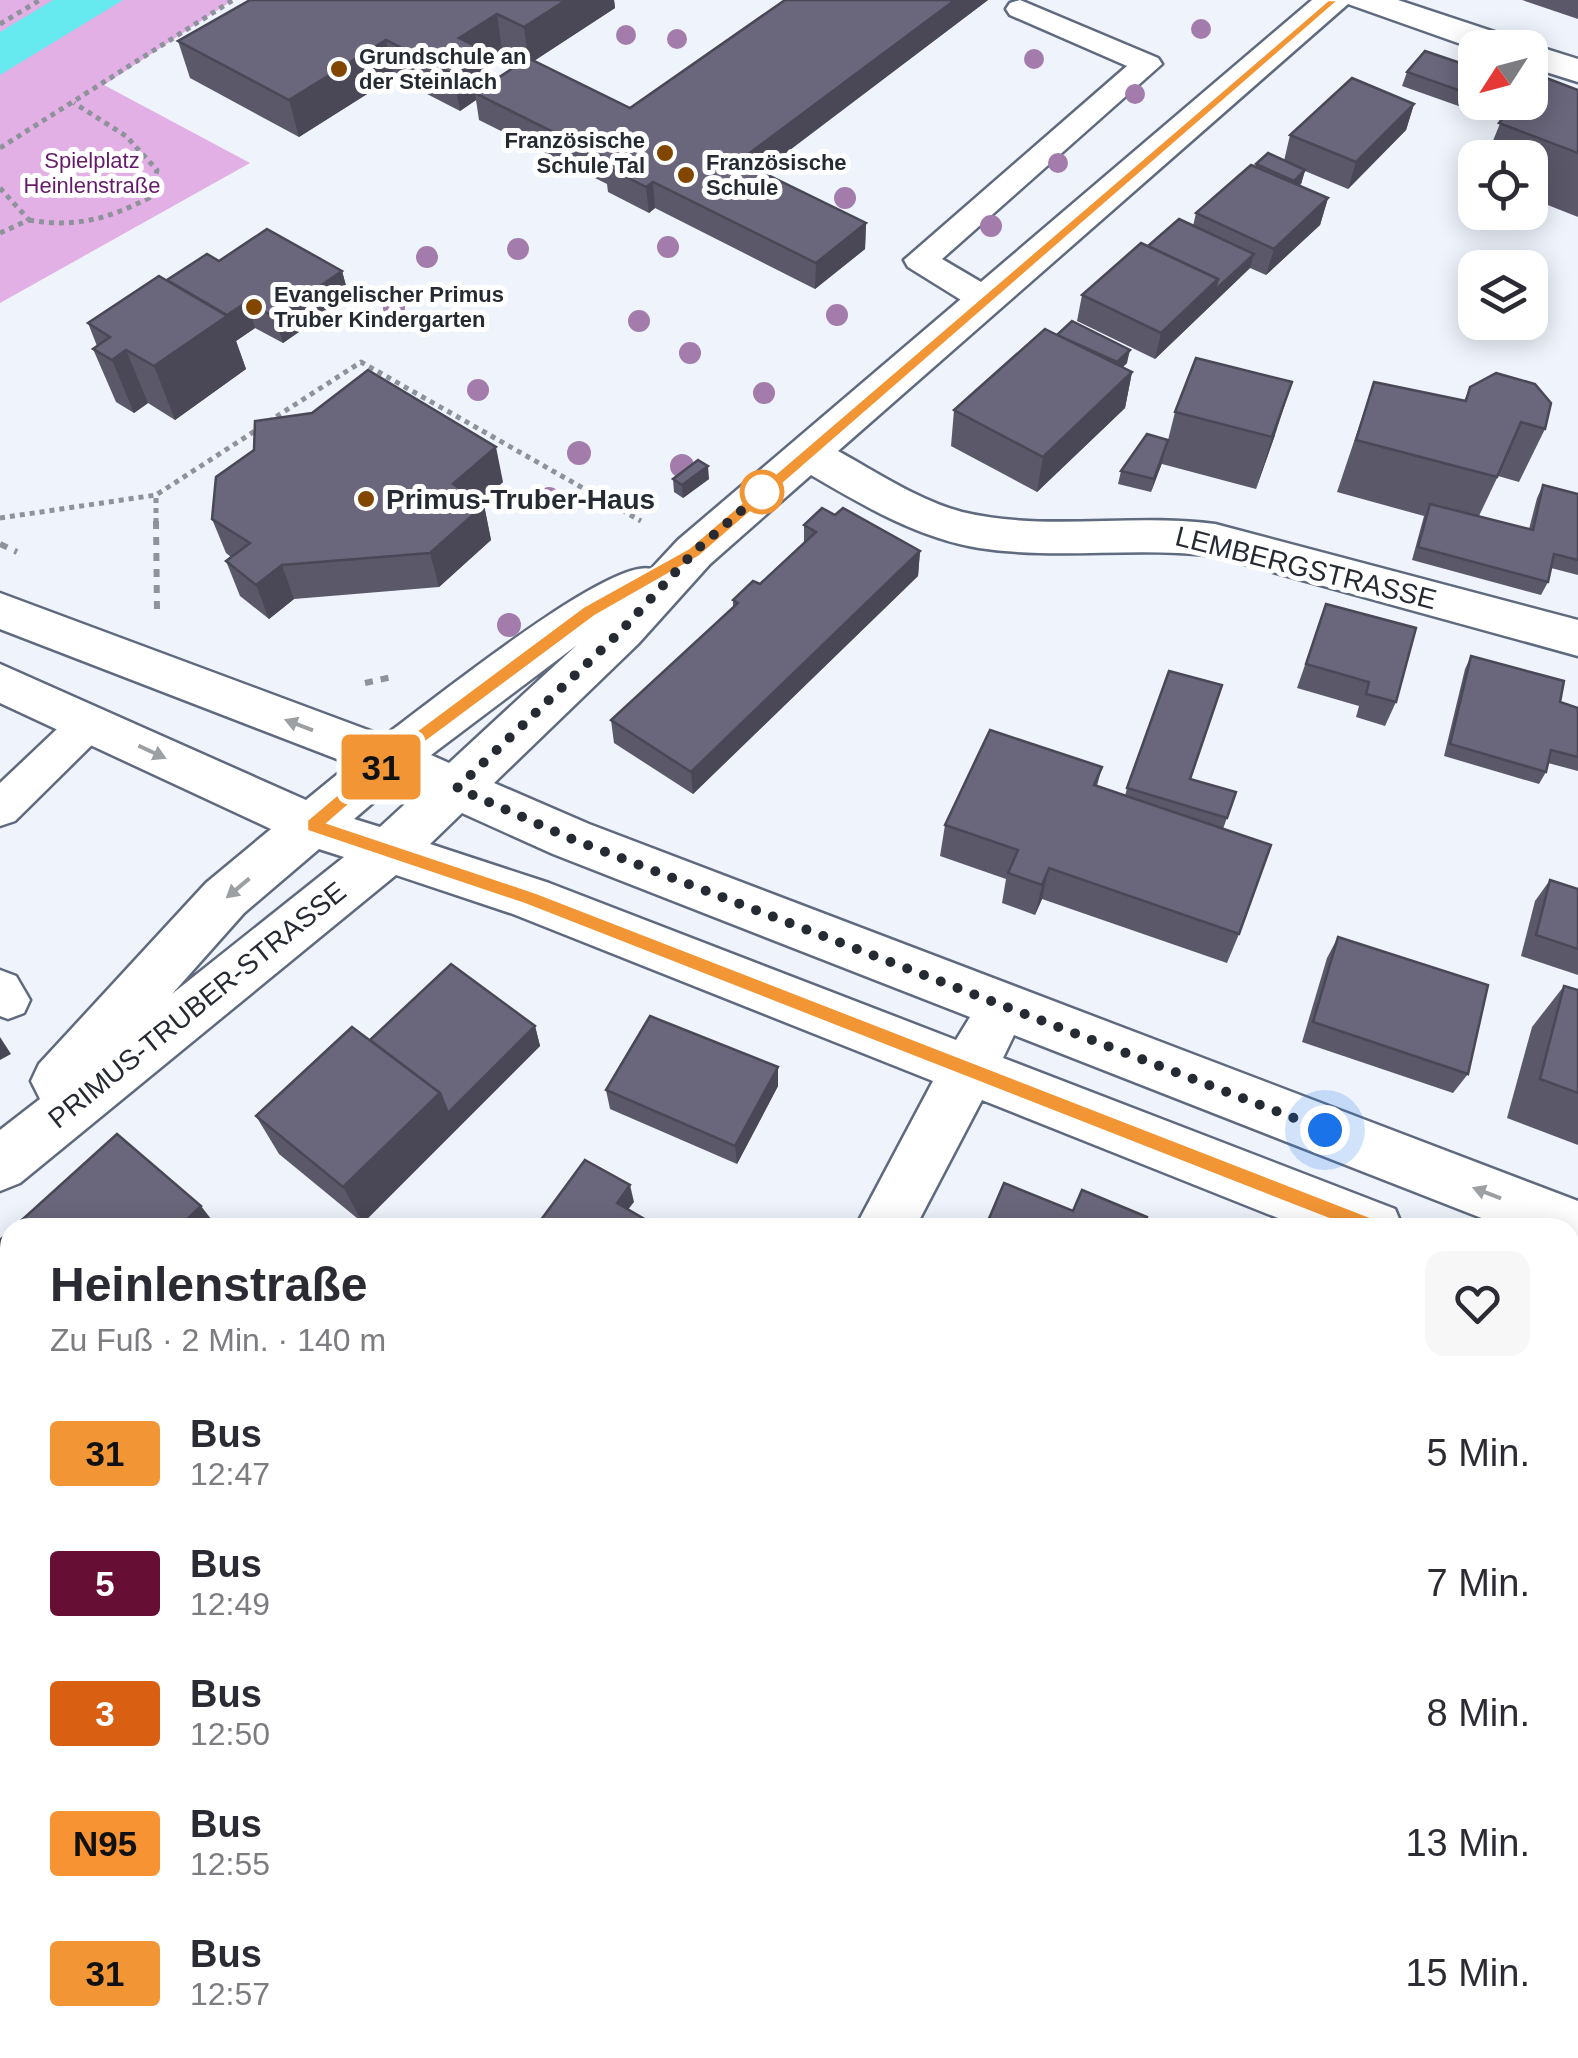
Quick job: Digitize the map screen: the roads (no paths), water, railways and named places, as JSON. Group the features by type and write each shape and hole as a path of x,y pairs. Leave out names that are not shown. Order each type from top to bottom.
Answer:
{"street":[{"name":"PRIMUS-TRUBER-STRASSE","path":"0,1165 389,851 620,632 694,552 1333,0"},
{"path":"1363,0 1458,32"},
{"path":"1548,62 1578,71"},
{"name":"LEMBERGSTRASSE","path":"808,454 929,518 973,530 1013,535 1173,532 1578,638"},
{"name":"PRIMUS-TRUBER-STRASSE","path":"0,1146 225,898 390,760 589,611 694,552"},
{"path":"0,610 390,760 572,839 1552,1218"},
{"path":"0,682 313,826 530,898 1349,1218"},
{"path":"890,1218 972,1069 1000,1005"}],"lane":[{"path":"986,300 920,260 1147,64 1020,8"},
{"path":"0,809 89,723"}],"water":[{"path":"53,0 123,0 0,75 0,32"}],"place":[{"name":"Grundschule an der Steinlach","path":"339,69"},
{"name":"Französische Schule Tal","path":"665,153"},
{"name":"Französische Schule","path":"686,175"},
{"name":"Evangelischer Primus Truber Kindergarten","path":"254,307"},
{"name":"Primus-Truber-Haus","path":"366,499"}],"park label":[{"name":"Spielplatz Heinlenstraße","path":"92,172"}]}
